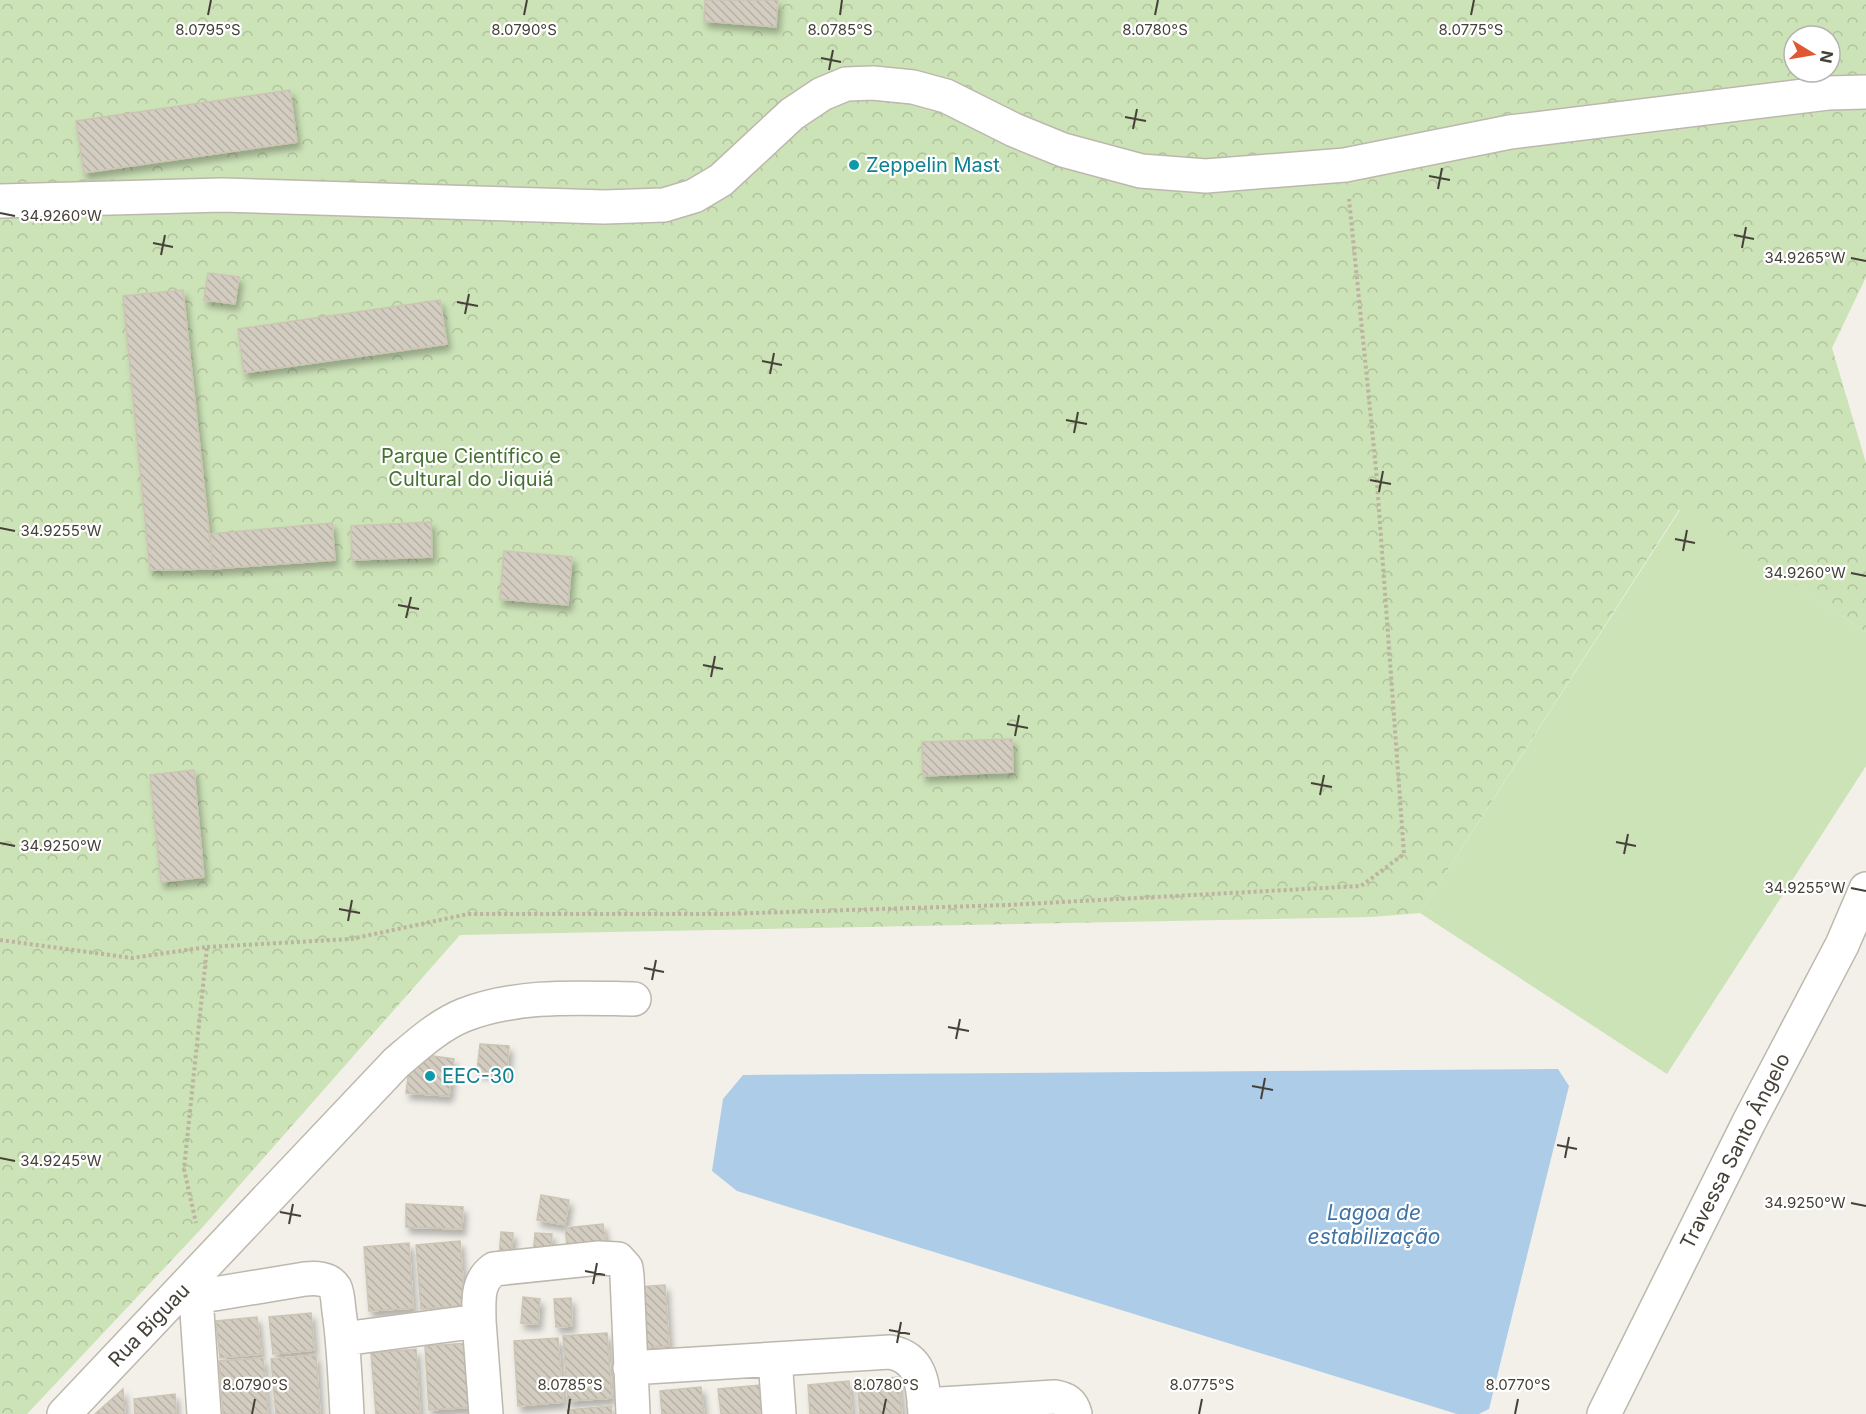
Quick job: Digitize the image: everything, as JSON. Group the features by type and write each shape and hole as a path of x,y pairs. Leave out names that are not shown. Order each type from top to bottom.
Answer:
{"street":[{"path":"0,201 222,195 604,207 664,205 694,196 722,180 792,114 822,94 846,84 873,83 913,87 946,96 1014,130 1063,150 1142,171 1206,176 1346,165 1510,132 1828,93 1866,92"},
{"name":"Travessa Santo Ângelo","path":"1605,1414 1749,1122 1842,945 1866,889"},
{"name":"Rua Biguau","path":"64,1414 198,1280 233,1236 396,1063 428,1036 463,1015 505,1003 550,998 634,999"},
{"path":"486,1414 479,1321 480,1284 484,1277 494,1269 613,1258 622,1262 626,1268 633,1414"},
{"path":"204,1414 198,1280 319,1278 334,1287 343,1339 347,1414"},
{"path":"343,1339 479,1321"},
{"path":"630,1368 890,1352 908,1358 915,1366 920,1377 925,1410 1055,1397 1063,1398 1073,1408"},
{"path":"775,1359 779,1414"}],"path":[{"path":"0,940 132,958 207,947 351,939 468,914 737,914 1006,905 1361,886 1404,855 1376,469 1346,165"},
{"path":"198,1280 184,1169 207,947"}],"green space":[{"name":"Parque Científico e Cultural do Jiquiá","path":"0,0 1866,0 1866,277 1832,348 1866,463 1866,632 1679,510 1420,913 1372,917 460,935 201,1229 27,1414 0,1414"},
{"path":"1680,510 1866,632 1866,766 1667,1074 1420,913"}],"water":[{"name":"Lagoa de estabilização","path":"1558,1069 1569,1086 1489,1409 1479,1414 1457,1414 737,1191 712,1171 723,1099 743,1075"}],"building":[{"path":"705,0 778,0 776,27 704,21"},
{"path":"290,90 297,142 84,173 76,121"},
{"path":"208,273 239,277 235,304 204,300"},
{"path":"183,290 213,569 150,570 123,296"},
{"path":"440,300 447,344 244,373 238,329"},
{"path":"431,522 432,557 352,560 351,526"},
{"path":"332,523 335,560 213,569 210,534"},
{"path":"504,551 572,557 568,605 500,599"},
{"path":"1012,739 1013,772 923,776 922,742"},
{"path":"194,770 204,877 161,882 150,775"},
{"path":"480,1044 509,1046 507,1074 477,1072"},
{"name":"EEC-30","path":"411,1053 454,1059 449,1096 406,1093"},
{"path":"541,1195 569,1200 565,1225 537,1220"},
{"path":"406,1204 463,1207 462,1229 406,1227"},
{"path":"603,1224 607,1254 569,1259 565,1228"},
{"path":"501,1232 513,1233 511,1261 499,1260"},
{"path":"535,1233 552,1234 550,1260 533,1259"},
{"path":"460,1241 465,1306 421,1309 416,1245"},
{"path":"409,1243 413,1308 369,1311 364,1247"},
{"path":"665,1285 669,1346 642,1348 638,1287"},
{"path":"523,1297 540,1299 538,1324 521,1323"},
{"path":"571,1298 572,1326 556,1327 554,1299"},
{"path":"311,1313 314,1350 273,1354 269,1317"},
{"path":"257,1317 261,1354 220,1358 216,1321"},
{"path":"607,1333 612,1398 568,1401 563,1336"},
{"path":"558,1338 563,1402 518,1406 514,1341"},
{"path":"469,1343 474,1407 429,1410 425,1346"},
{"path":"416,1349 420,1414 376,1414 371,1353"},
{"path":"316,1355 320,1414 276,1414 271,1359"},
{"path":"263,1358 268,1414 223,1414 219,1361"},
{"path":"898,1377 902,1414 860,1414 857,1381"},
{"path":"849,1381 852,1414 810,1414 808,1385"},
{"path":"760,1385 762,1414 721,1414 718,1389"},
{"path":"701,1387 704,1414 662,1414 660,1391"},
{"path":"123,1389 125,1414 95,1414"},
{"path":"175,1394 176,1414 135,1414 134,1399"},
{"path":"611,1406 612,1414 568,1414 567,1410"}],"place":[{"name":"Zeppelin Mast","path":"854,165"},
{"name":"EEC-30","path":"430,1076"}]}
